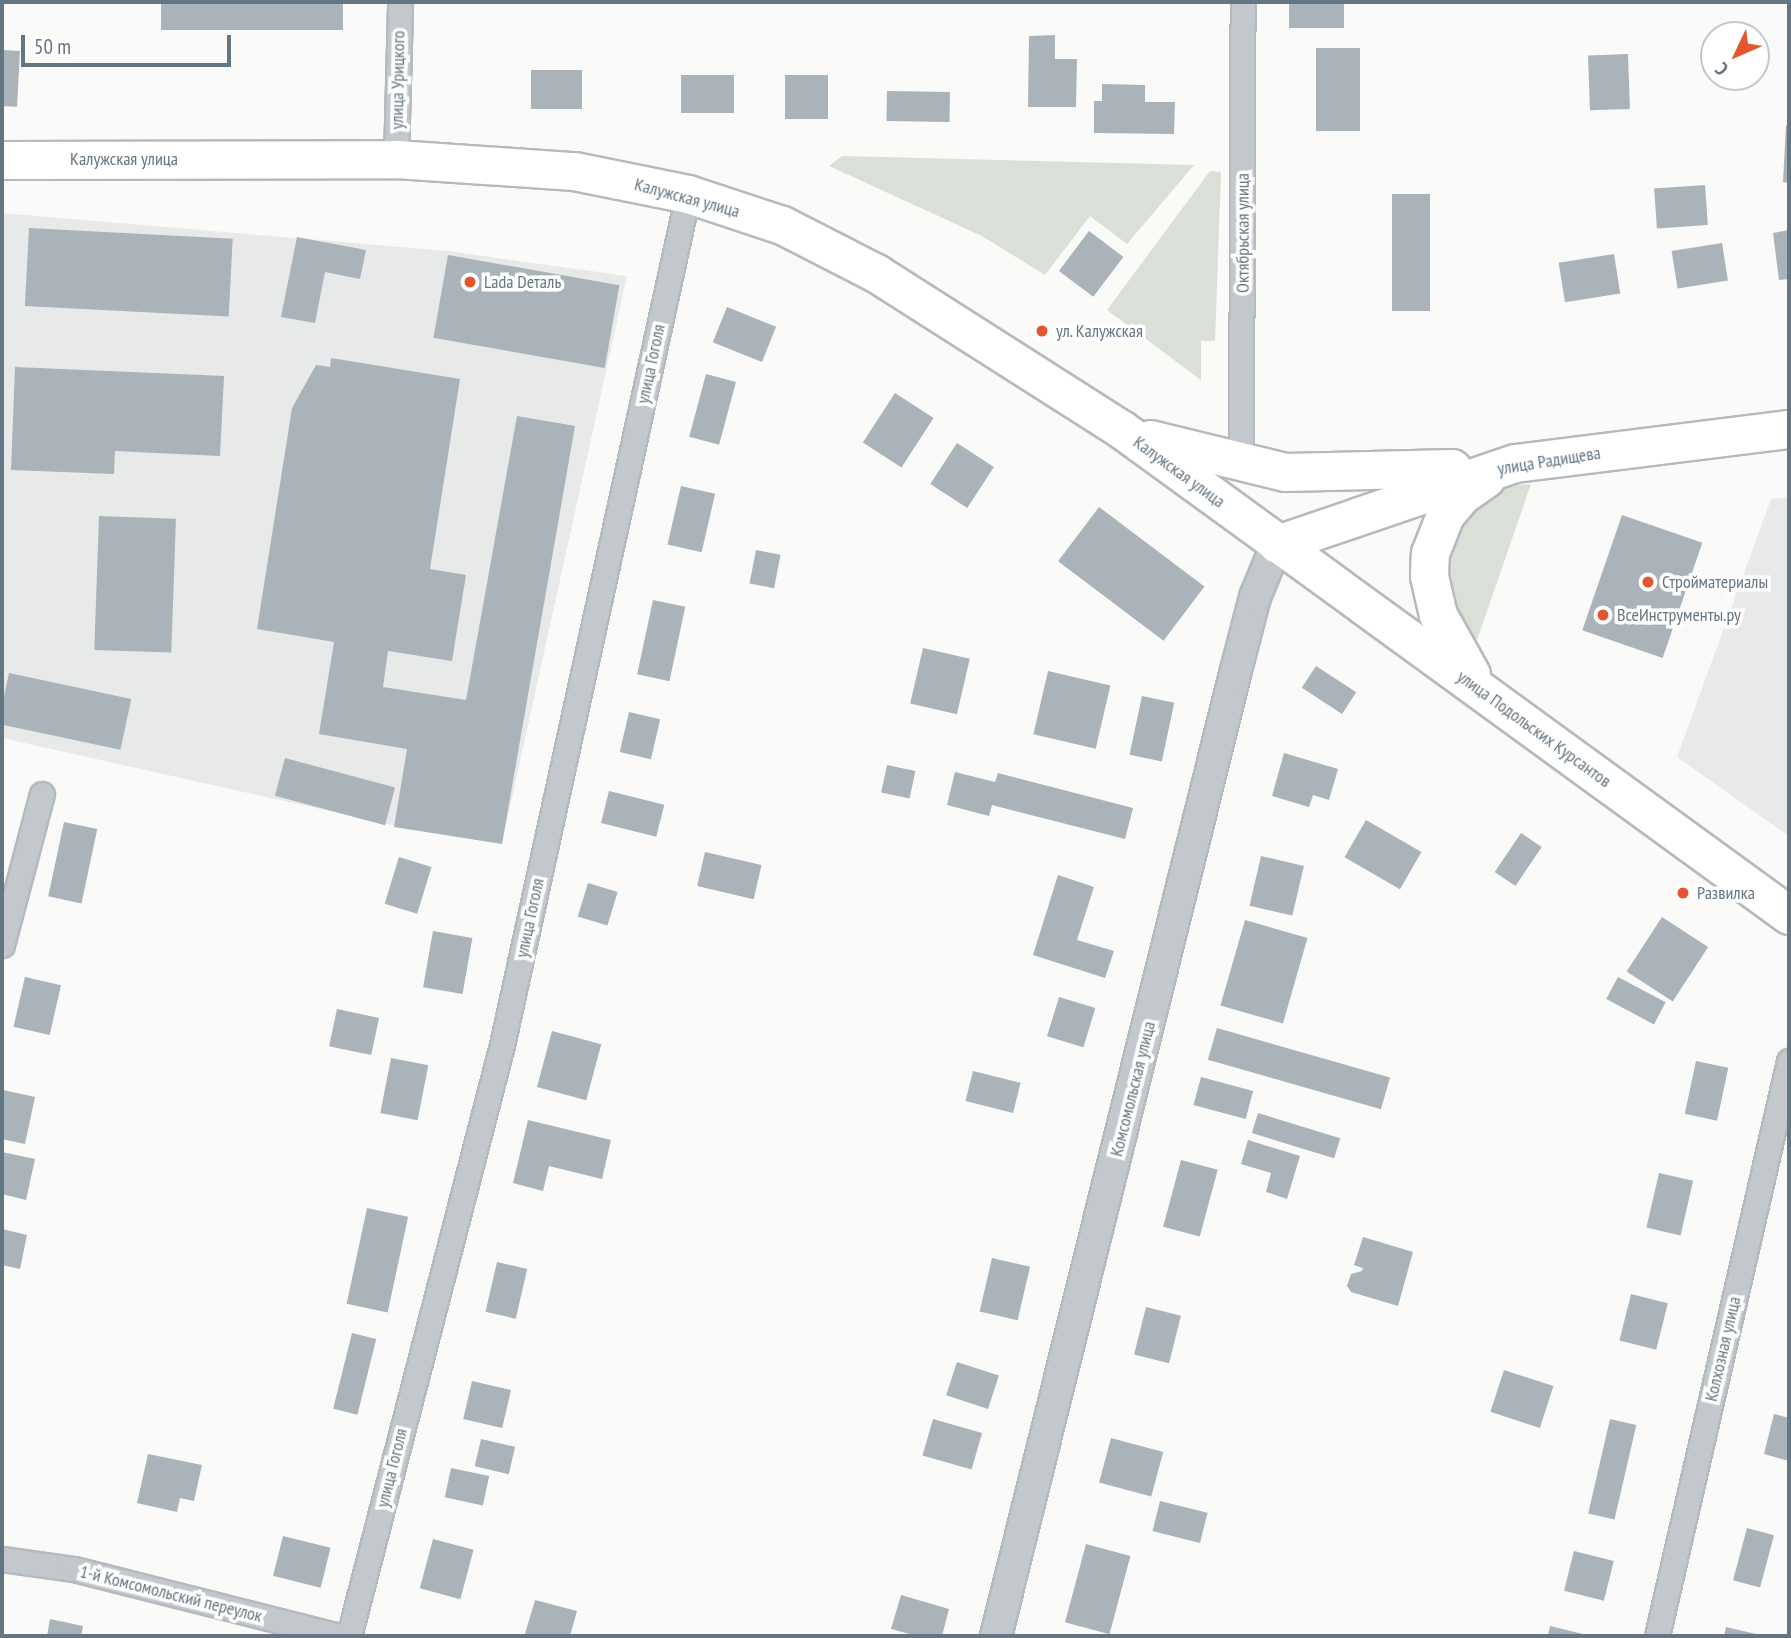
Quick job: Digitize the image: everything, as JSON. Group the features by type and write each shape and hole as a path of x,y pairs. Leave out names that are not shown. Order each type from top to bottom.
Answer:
{"main road":[{"name":"Калужская улица","path":"2,160 396,159 574,171 688,194 782,225 852,260 1121,429 1278,544"},
{"path":"1121,429 1241,463 1326,474 1515,463"},
{"name":"улица Радищева","path":"1278,544 1515,463 1789,429"},
{"path":"1498,703 1472,676 1446,635 1432,596 1430,553 1436,530 1462,495 1515,463"},
{"name":"улица Подольских Курсантов","path":"1278,544 1789,915"}],"street":[{"name":"улица Урицкого","path":"396,159 400,2"},
{"name":"Октябрьская улица","path":"1241,463 1243,2"},
{"name":"улица Гоголя","path":"349,1636 502,1045 688,194"},
{"name":"Комсомольская улица","path":"996,1636 1255,597 1278,544"},
{"path":"2,946 42,794"},
{"name":"Колхозная улица","path":"1657,1636 1789,1061"},
{"name":"1-й Комсомольский переулок","path":"2,1559 74,1569 339,1636"}],"shaded area":[{"path":"842,156 1194,165 1127,244 1090,216 1045,275 982,236 829,166"},
{"path":"1210,171 1221,172 1215,341 1201,341 1201,380 1107,310"},
{"path":"2,213 448,251 627,276 502,843 392,825 2,738"},
{"path":"1531,484 1477,640 1466,634 1457,622 1445,572 1452,528 1467,510 1503,486"},
{"path":"1789,497 1789,836 1677,757 1771,499"}],"building":[{"path":"161,2 343,2 343,30 161,30"},
{"path":"1289,2 1344,2 1344,28 1289,28"},
{"path":"1055,35 1055,59 1077,59 1076,107 1028,107 1029,36"},
{"path":"1316,48 1360,48 1360,131 1316,131"},
{"path":"2,50 20,51 17,107 2,106"},
{"path":"1628,54 1630,109 1590,110 1588,55"},
{"path":"531,70 582,70 582,109 531,109"},
{"path":"681,75 734,75 734,113 681,113"},
{"path":"785,75 828,75 828,119 785,119"},
{"path":"1102,84 1145,85 1145,102 1175,102 1174,134 1094,133 1094,101 1102,101"},
{"path":"887,91 950,92 949,122 886,121"},
{"path":"1786,125 1789,125 1789,183 1783,182"},
{"path":"1705,185 1708,225 1657,228 1654,189"},
{"path":"1392,194 1430,194 1430,311 1392,311"},
{"path":"29,228 233,239 229,317 25,306"},
{"path":"1789,230 1789,279 1779,280 1773,233"},
{"path":"1089,231 1123,257 1093,297 1059,271"},
{"path":"297,237 366,250 360,279 325,272 315,323 281,317"},
{"path":"1722,243 1728,281 1678,289 1672,251"},
{"path":"1614,254 1620,294 1565,302 1559,263"},
{"path":"448,255 619,285 605,368 433,338"},
{"path":"727,307 776,327 762,362 713,342"},
{"path":"331,358 460,379 430,569 466,575 452,661 388,651 383,687 466,700 517,416 575,426 502,844 394,827 407,749 319,734 334,642 257,629 292,408 316,365 330,367"},
{"path":"15,367 224,376 220,456 115,451 114,474 11,470"},
{"path":"706,374 736,382 719,445 689,437"},
{"path":"895,393 934,418 901,468 863,442"},
{"path":"957,443 994,467 967,508 930,484"},
{"path":"681,486 715,494 702,552 668,544"},
{"path":"1099,507 1204,586 1163,641 1058,561"},
{"path":"1622,515 1702,543 1663,658 1582,630"},
{"path":"99,516 176,519 171,653 94,650"},
{"path":"756,550 781,555 774,588 750,583"},
{"path":"653,600 685,607 669,681 637,674"},
{"path":"923,648 970,659 957,714 910,704"},
{"path":"1316,666 1356,692 1342,714 1302,688"},
{"path":"1048,671 1110,685 1096,749 1033,734"},
{"path":"9,673 131,699 120,750 2,725 2,706"},
{"path":"1142,696 1174,703 1162,762 1130,755"},
{"path":"629,712 660,719 651,759 620,752"},
{"path":"1284,753 1338,769 1329,800 1313,795 1309,807 1272,796"},
{"path":"285,758 395,788 385,825 275,796"},
{"path":"887,765 915,771 910,798 881,792"},
{"path":"955,772 995,782 998,773 1133,808 1125,839 992,805 989,816 947,805"},
{"path":"609,791 664,805 656,837 601,823"},
{"path":"1366,820 1421,852 1400,889 1344,857"},
{"path":"64,822 97,829 81,903 48,896"},
{"path":"1521,833 1542,847 1515,886 1495,872"},
{"path":"705,852 762,865 754,899 697,886"},
{"path":"1261,856 1304,866 1292,916 1250,906"},
{"path":"399,857 432,867 417,914 385,904"},
{"path":"1058,875 1094,887 1077,940 1114,951 1105,978 1033,955"},
{"path":"588,883 618,892 607,926 578,916"},
{"path":"1662,917 1708,947 1673,1001 1627,972"},
{"path":"1245,920 1307,938 1283,1023 1220,1006"},
{"path":"433,931 472,938 462,994 423,987"},
{"path":"25,977 61,985 50,1035 14,1027"},
{"path":"1618,977 1666,1002 1654,1024 1606,999"},
{"path":"1059,997 1095,1008 1083,1047 1047,1036"},
{"path":"337,1009 379,1018 371,1055 329,1046"},
{"path":"1217,1028 1390,1078 1381,1109 1208,1060"},
{"path":"552,1031 601,1044 586,1100 537,1087"},
{"path":"391,1058 428,1065 418,1120 380,1113"},
{"path":"1696,1061 1728,1068 1717,1121 1685,1114"},
{"path":"973,1071 1021,1083 1013,1113 966,1101"},
{"path":"1201,1077 1253,1091 1246,1119 1193,1105"},
{"path":"3,1090 35,1097 25,1144 2,1139"},
{"path":"1258,1113 1340,1138 1334,1158 1252,1133"},
{"path":"528,1120 611,1140 602,1179 549,1166 543,1191 513,1183"},
{"path":"1248,1140 1300,1156 1287,1199 1266,1192 1271,1173 1241,1164"},
{"path":"2,1152 35,1159 26,1200 2,1194"},
{"path":"1181,1160 1218,1170 1200,1236 1163,1227"},
{"path":"1659,1173 1693,1181 1681,1235 1646,1228"},
{"path":"367,1208 408,1217 388,1313 347,1304"},
{"path":"2,1229 27,1235 20,1269 2,1265"},
{"path":"1363,1237 1413,1252 1398,1306 1351,1292 1347,1286 1351,1274 1362,1271 1363,1268 1354,1265"},
{"path":"992,1258 1030,1267 1018,1320 980,1312"},
{"path":"497,1262 527,1269 516,1319 486,1312"},
{"path":"1631,1294 1668,1303 1656,1350 1619,1341"},
{"path":"1146,1307 1181,1316 1169,1363 1134,1355"},
{"path":"352,1333 376,1339 357,1415 333,1409"},
{"path":"957,1362 999,1376 988,1409 946,1395"},
{"path":"1504,1370 1553,1386 1540,1428 1490,1412"},
{"path":"472,1381 511,1390 502,1428 463,1419"},
{"path":"1774,1414 1789,1418 1789,1461 1764,1454"},
{"path":"933,1419 982,1433 972,1470 923,1456"},
{"path":"1610,1419 1636,1425 1614,1520 1588,1514"},
{"path":"1111,1438 1163,1452 1151,1496 1099,1482"},
{"path":"481,1439 515,1447 509,1474 475,1466"},
{"path":"148,1454 202,1465 194,1501 180,1498 177,1512 137,1503"},
{"path":"451,1468 489,1476 483,1505 445,1497"},
{"path":"1160,1501 1208,1513 1200,1543 1153,1531"},
{"path":"1747,1528 1774,1535 1760,1587 1733,1580"},
{"path":"283,1536 331,1548 321,1588 273,1576"},
{"path":"433,1539 474,1550 460,1599 420,1588"},
{"path":"1086,1544 1130,1556 1109,1634 1065,1622"},
{"path":"1574,1551 1614,1561 1604,1601 1564,1591"},
{"path":"901,1595 949,1609 942,1636 917,1636 891,1629"},
{"path":"535,1600 577,1611 570,1636 525,1634"},
{"path":"50,1619 83,1626 81,1636 47,1636"},
{"path":"1550,1626 1587,1635 1587,1636 1548,1636"},
{"path":"1726,1627 1756,1634 1724,1636"}],"place":[{"name":"Lada Dеталь","path":"470,282"},
{"name":"ул. Калужская","path":"1042,331"},
{"name":"Стройматериалы","path":"1648,582"},
{"name":"ВсеИнструменты.ру","path":"1603,615"},
{"name":"Развилка","path":"1683,893"}]}
